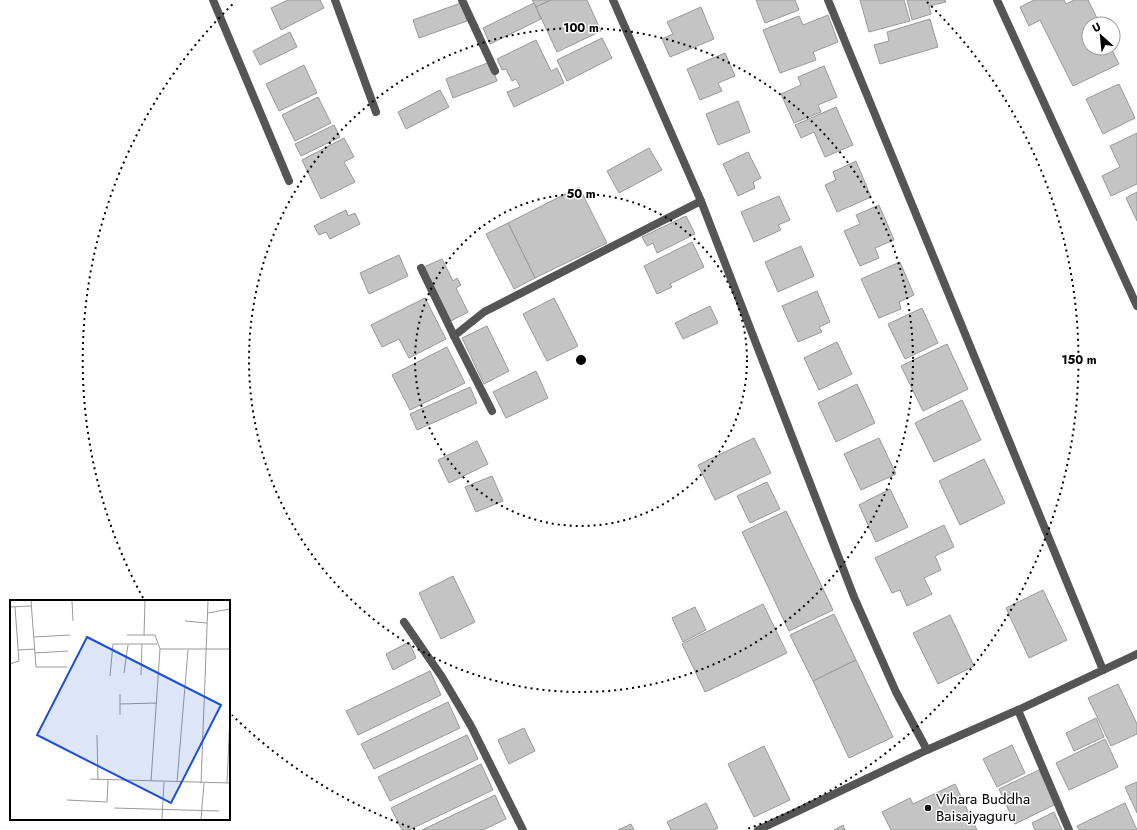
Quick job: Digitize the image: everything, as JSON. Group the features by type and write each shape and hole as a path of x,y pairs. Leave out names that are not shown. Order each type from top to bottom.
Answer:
{"street":[{"path":"213,0 289,181"},
{"path":"335,0 376,112"},
{"path":"462,0 495,71"},
{"path":"613,0 701,201 854,597 896,692 927,750"},
{"path":"828,0 1103,670"},
{"path":"997,0 1137,306"},
{"path":"454,336 484,312 701,201"},
{"path":"421,268 492,411"},
{"path":"404,622 442,677 471,726 523,830"},
{"path":"758,830 927,750 1018,710 1137,654"},
{"path":"1018,710 1069,830"}],"building":[{"path":"288,0 320,0 324,8 281,30 271,8"},
{"path":"532,0 551,0 536,7"},
{"path":"551,0 587,0 601,31 557,52 536,7"},
{"path":"756,0 795,0 799,10 765,23"},
{"path":"860,0 904,0 910,21 869,32"},
{"path":"907,0 945,0 946,2 929,6 931,14 912,20"},
{"path":"1034,0 1064,0 1066,4 1074,0 1088,0 1096,16 1081,16 1081,56 1115,56 1119,64 1073,86 1040,20 1029,26 1020,7"},
{"path":"461,3 467,21 419,38 413,20"},
{"path":"534,3 541,19 490,44 483,28"},
{"path":"701,7 714,39 670,57 662,39 673,34 667,22"},
{"path":"828,15 838,42 813,52 816,60 780,73 763,30 799,16 803,25"},
{"path":"930,19 938,47 880,64 874,45 889,41 887,32"},
{"path":"290,32 297,47 260,65 253,51"},
{"path":"602,38 612,58 567,81 557,60"},
{"path":"536,40 551,71 557,68 564,83 514,107 507,92 520,87 516,79 512,81 506,69 502,70 497,59"},
{"path":"725,53 735,76 718,83 722,91 700,100 687,69"},
{"path":"490,62 497,81 453,98 446,79"},
{"path":"304,65 317,93 279,111 266,84"},
{"path":"824,66 837,97 818,105 821,112 794,123 781,94 801,85 798,77"},
{"path":"1119,84 1135,118 1103,134 1086,99"},
{"path":"440,90 449,107 406,129 398,112"},
{"path":"318,97 331,123 295,141 282,115"},
{"path":"738,101 750,132 718,145 706,114"},
{"path":"836,107 853,145 825,157 814,132 801,138 795,125"},
{"path":"334,125 340,137 301,156 295,144"},
{"path":"1137,133 1137,184 1111,196 1102,176 1120,167 1110,146"},
{"path":"344,138 354,157 344,162 355,182 321,199 302,160"},
{"path":"649,148 662,170 619,193 607,171"},
{"path":"748,152 761,178 753,182 755,188 738,196 723,164"},
{"path":"856,161 871,197 837,212 825,185 836,180 833,172"},
{"path":"579,187 607,243 535,278 508,223"},
{"path":"1137,192 1137,221 1126,198"},
{"path":"779,196 790,220 778,225 781,230 754,242 741,212"},
{"path":"879,205 894,240 875,248 879,258 860,266 844,231 860,224 856,215"},
{"path":"346,210 348,216 355,213 360,224 330,239 326,232 319,235 314,226"},
{"path":"686,216 695,234 657,253 653,243 647,246 642,237"},
{"path":"508,223 535,278 514,289 486,234"},
{"path":"692,242 704,267 670,284 672,287 657,294 644,266"},
{"path":"801,246 814,276 778,292 765,262"},
{"path":"399,255 408,276 369,294 360,273"},
{"path":"442,259 453,281 457,278 461,285 456,288 468,312 451,321 424,267"},
{"path":"900,262 914,295 899,302 901,309 879,318 861,279"},
{"path":"817,291 830,322 819,327 822,332 798,342 782,306"},
{"path":"425,298 446,339 409,358 399,339 382,347 371,325"},
{"path":"554,298 578,346 547,361 523,314"},
{"path":"710,306 718,323 683,339 675,323"},
{"path":"922,308 938,343 905,359 888,324"},
{"path":"487,326 509,371 484,384 462,338"},
{"path":"837,342 852,374 819,390 804,358"},
{"path":"947,344 968,389 923,411 901,366"},
{"path":"447,347 465,383 410,410 392,375"},
{"path":"536,371 548,398 506,418 493,392"},
{"path":"857,384 875,423 836,442 818,403"},
{"path":"470,387 477,403 417,430 410,414"},
{"path":"962,400 981,440 934,462 915,423"},
{"path":"754,438 771,473 715,500 698,465"},
{"path":"879,438 896,474 861,490 844,454"},
{"path":"477,441 488,464 449,483 438,460"},
{"path":"984,459 1005,503 960,525 939,481"},
{"path":"492,476 503,501 476,512 465,487"},
{"path":"767,482 780,509 750,523 737,496"},
{"path":"890,489 908,527 876,542 859,505"},
{"path":"786,511 833,610 789,631 742,532"},
{"path":"944,525 954,547 935,556 941,570 924,578 932,594 907,606 900,590 892,593 875,558"},
{"path":"453,576 475,622 441,639 419,593"},
{"path":"1043,590 1067,640 1029,658 1006,608"},
{"path":"763,604 787,653 705,692 682,644"},
{"path":"695,607 706,630 683,642 672,618"},
{"path":"834,614 856,660 813,681 790,635"},
{"path":"950,615 974,666 938,684 913,633"},
{"path":"409,642 416,658 393,670 386,654"},
{"path":"856,660 893,737 849,758 813,681"},
{"path":"430,671 441,695 358,735 346,711"},
{"path":"1118,684 1137,724 1137,734 1111,746 1088,698"},
{"path":"448,702 460,728 374,769 361,744"},
{"path":"1096,718 1104,737 1074,751 1066,733"},
{"path":"524,728 535,751 509,764 498,740"},
{"path":"467,735 478,759 390,801 378,777"},
{"path":"1105,739 1118,767 1069,790 1056,763"},
{"path":"1012,745 1025,773 997,787 983,759"},
{"path":"764,746 790,800 754,817 728,764"},
{"path":"481,764 493,790 409,830 402,830 391,808"},
{"path":"1039,770 1056,804 1015,824 999,789"},
{"path":"1137,782 1137,813 1125,787"},
{"name":"Vihara Buddha Baisajyaguru","path":"955,784 977,830 891,830 882,812 910,798 913,804"},
{"path":"495,795 506,819 483,830 422,830"},
{"path":"706,803 718,828 714,830 671,830 667,822"},
{"path":"1125,803 1137,830 1079,830 1077,826"},
{"path":"1054,812 1062,830 1035,830 1032,823"},
{"path":"631,824 634,830 618,830"},
{"path":"843,825 845,830 834,830"}],"place":[{"name":"Vihara Buddha Baisajyaguru","path":"928,808"}]}
